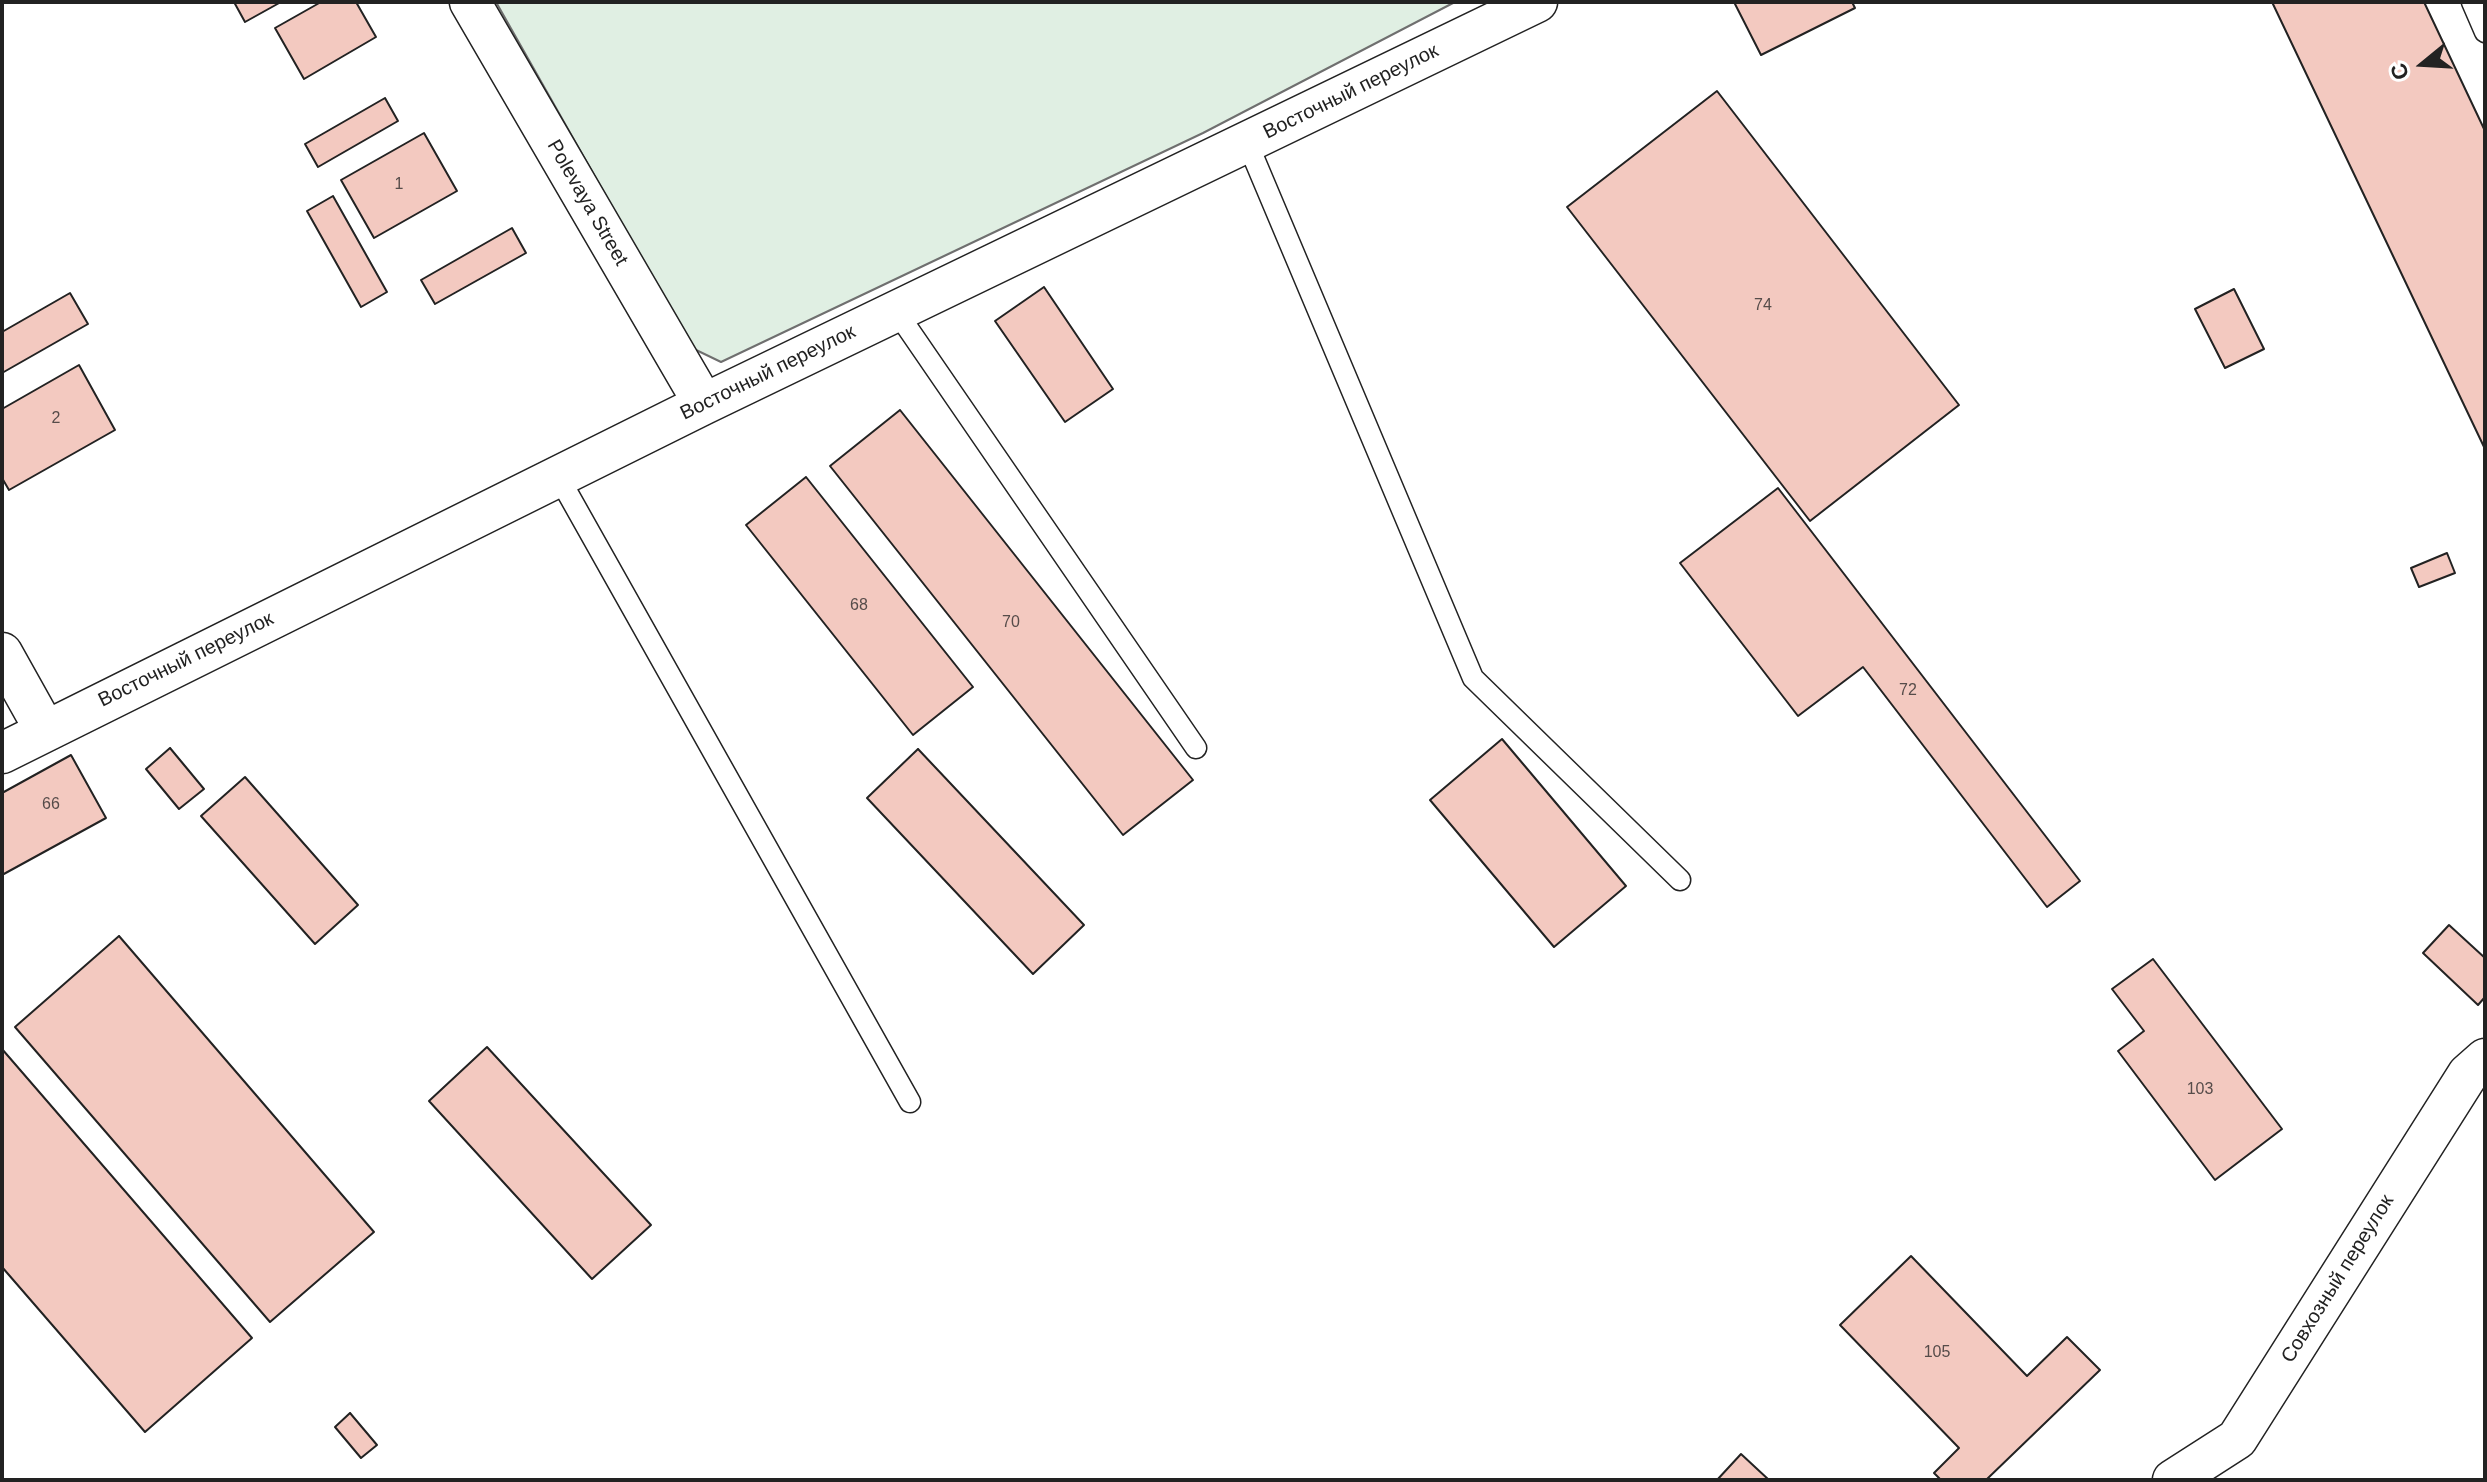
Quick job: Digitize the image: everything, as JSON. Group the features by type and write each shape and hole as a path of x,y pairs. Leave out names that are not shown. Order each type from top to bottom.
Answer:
{"street":[{"name":"Polevaya Street","path":"470,2 704,404"},
{"name":"Восточный переулок","path":"2,753 704,404 1537,2"},
{"path":"2,653 45,730"},
{"name":"Совхозный переулок","path":"2173,1480 2237,1439 2468,1074 2485,1059"}],"lane":[{"path":"2472,2 2485,32"},
{"path":"1247,142 1473,678 1680,880"},
{"path":"896,311 1196,748"},
{"path":"558,476 910,1102"}],"green space":[{"path":"496,2 1455,2 1203,133 721,362 692,348"}],"building":[{"path":"234,2 281,2 245,22"},
{"path":"321,2 356,2 376,37 304,79 275,28"},
{"path":"1734,2 1852,2 1855,8 1761,55"},
{"path":"2272,2 2424,2 2485,131 2485,449"},
{"path":"1717,91 1959,405 1810,521 1567,207"},
{"path":"385,98 398,121 318,167 305,144"},
{"path":"424,133 457,191 374,238 341,180"},
{"path":"333,196 387,292 361,307 307,211"},
{"path":"512,228 526,253 435,304 421,280"},
{"path":"1044,287 1113,389 1065,422 995,321"},
{"path":"2234,289 2264,349 2225,368 2195,309"},
{"path":"70,293 88,324 2,373 2,332"},
{"path":"79,365 115,430 9,490 2,478 2,409"},
{"path":"900,410 1193,780 1123,835 830,466"},
{"path":"806,477 973,687 913,735 746,525"},
{"path":"1778,488 2080,881 2047,907 1863,667 1798,716 1680,563"},
{"path":"2447,553 2455,573 2419,587 2411,568"},
{"path":"1502,739 1626,886 1554,947 1430,800"},
{"path":"170,748 204,789 179,809 146,769"},
{"path":"918,749 1084,925 1033,974 867,798"},
{"path":"71,755 106,818 2,875 2,793"},
{"path":"245,777 358,905 315,944 201,816"},
{"path":"2449,925 2485,958 2485,997 2478,1005 2423,953"},
{"path":"119,936 374,1232 270,1322 15,1027"},
{"path":"2153,959 2282,1129 2215,1180 2118,1051 2144,1031 2112,989"},
{"path":"487,1047 651,1225 592,1279 429,1101"},
{"path":"2,1049 252,1338 145,1432 2,1267"},
{"path":"1911,1256 2027,1376 2067,1337 2100,1370 1986,1480 1941,1480 1934,1473 1959,1448 1840,1325"},
{"path":"350,1413 377,1445 361,1458 335,1427"},
{"path":"1741,1454 1769,1480 1717,1480"}]}
